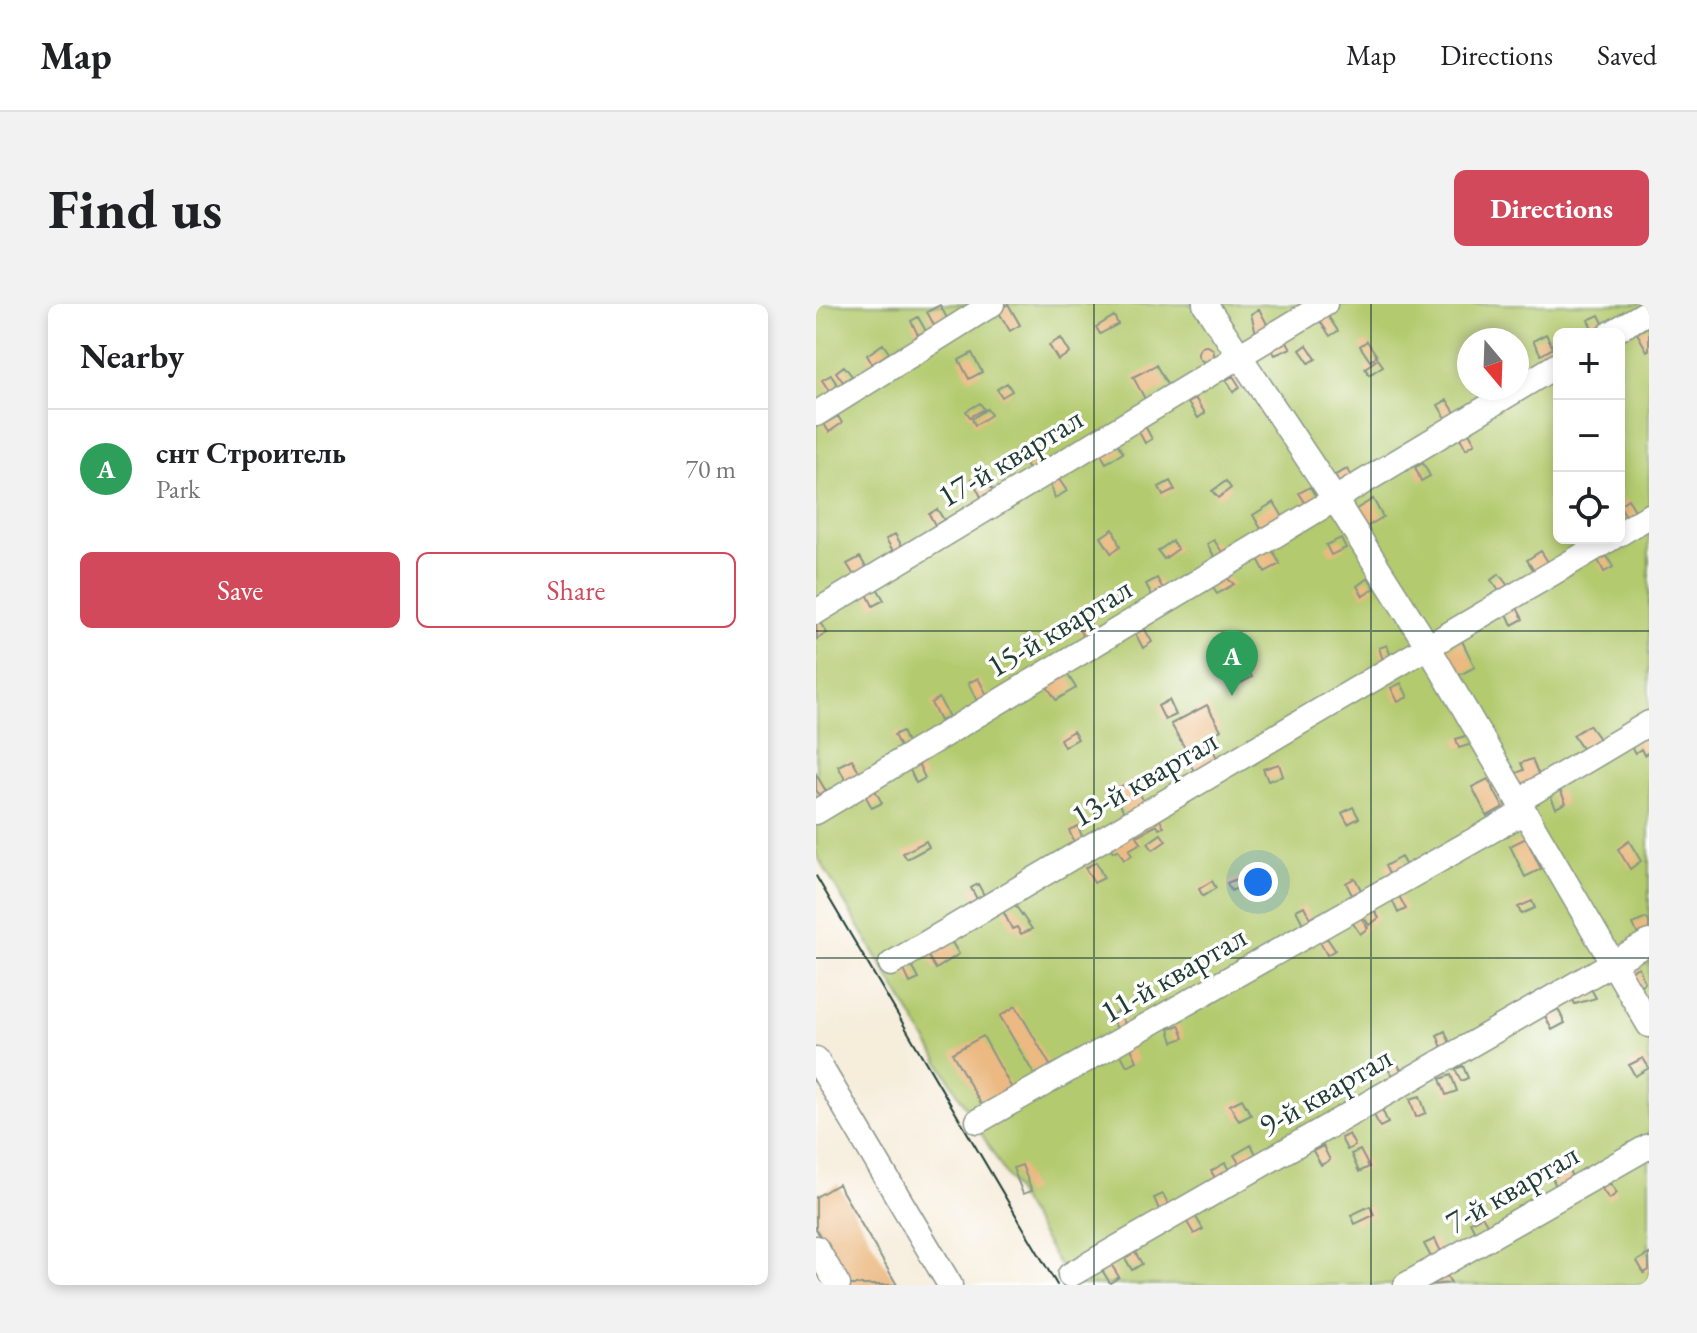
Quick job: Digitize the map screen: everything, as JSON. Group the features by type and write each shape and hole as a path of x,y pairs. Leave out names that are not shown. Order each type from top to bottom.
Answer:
{"street":[{"path":"816,414 992,304"},
{"path":"1205,304 1429,648 1649,1025"},
{"name":"17-й квартал","path":"816,612 1325,304"},
{"path":"1620,328 1649,311"},
{"name":"15-й квартал","path":"816,812 1553,368"},
{"path":"1625,530 1649,516"},
{"name":"13-й квартал","path":"891,964 1602,544"},
{"name":"11-й квартал","path":"978,1121 1521,806 1649,723"},
{"name":"9-й квартал","path":"1070,1275 1649,942"},
{"path":"816,1059 950,1285"},
{"name":"7-й квартал","path":"1406,1285 1649,1146"},
{"path":"816,1248 838,1285"}],"green space":[{"path":"816,304 1649,304 1649,1285 1071,1285 816,854"}],"building":[{"path":"1008,304 1020,325 1010,331 998,311"},
{"path":"940,305 949,322 936,329 927,312"},
{"path":"1259,309 1268,326 1256,333 1251,314"},
{"path":"1326,313 1338,331 1330,336 1318,318"},
{"path":"1599,315 1605,327 1592,328 1588,320"},
{"path":"1114,316 1118,324 1100,334 1096,327"},
{"path":"918,317 926,331 918,335 911,321"},
{"path":"1649,326 1649,350 1647,351 1637,333"},
{"path":"1546,334 1553,348 1541,355 1533,341"},
{"path":"1061,338 1070,353 1058,360 1049,345"},
{"path":"1284,338 1291,348 1275,355 1270,347"},
{"path":"1367,341 1377,356 1370,361 1360,346"},
{"path":"883,344 889,353 872,364 867,355"},
{"path":"1307,345 1316,359 1309,363 1300,350"},
{"path":"1206,346 1212,348 1212,360 1206,362 1200,360 1198,354 1200,348"},
{"path":"972,353 982,372 969,379 959,360"},
{"path":"1378,359 1383,366 1369,375 1365,368"},
{"path":"1156,365 1168,386 1145,399 1133,377"},
{"path":"844,366 852,376 843,382 836,372"},
{"path":"831,375 838,386 829,391 822,380"},
{"path":"1233,376 1240,387 1233,392 1226,380"},
{"path":"1007,383 1012,391 1002,397 997,389"},
{"path":"1195,398 1205,413 1198,418 1188,403"},
{"path":"1447,400 1456,414 1447,420 1438,405"},
{"path":"980,403 984,409 970,417 966,411"},
{"path":"987,409 991,415 975,425 972,419"},
{"path":"838,416 842,423 829,432 824,424"},
{"path":"1145,426 1152,439 1145,443 1138,430"},
{"path":"1468,431 1475,443 1466,449 1459,436"},
{"path":"1115,439 1123,453 1106,463 1098,449"},
{"path":"1029,448 1038,465 1028,470 1019,453"},
{"path":"1423,463 1430,476 1421,481 1415,467"},
{"path":"1347,469 1353,480 1340,487 1335,475"},
{"path":"983,473 993,491 981,497 972,479"},
{"path":"1058,478 1067,491 1055,498 1050,483"},
{"path":"1170,481 1175,490 1163,496 1159,487"},
{"path":"1226,481 1231,488 1218,498 1212,491"},
{"path":"1310,487 1318,500 1308,507 1299,493"},
{"path":"1373,499 1383,517 1363,529 1353,511"},
{"path":"1628,499 1638,515 1629,521 1625,515 1625,501"},
{"path":"1274,502 1283,517 1261,529 1253,515"},
{"path":"937,509 944,520 935,525 929,514"},
{"path":"1113,529 1120,547 1111,553 1101,537"},
{"path":"895,534 903,548 895,554 886,539"},
{"path":"1341,538 1346,548 1331,555 1326,545"},
{"path":"1214,540 1222,552 1231,547 1235,554 1219,564 1207,544"},
{"path":"1172,541 1178,549 1164,559 1158,551"},
{"path":"1273,551 1280,564 1265,572 1256,555"},
{"path":"1541,551 1550,565 1536,574 1527,560"},
{"path":"1607,556 1613,567 1604,572 1598,560"},
{"path":"860,557 867,569 855,577 847,564"},
{"path":"1499,574 1511,590 1503,596 1491,580"},
{"path":"1223,575 1234,584 1217,594 1210,583"},
{"path":"1157,578 1166,594 1154,600 1146,584"},
{"path":"1368,578 1375,588 1363,596 1357,586"},
{"path":"877,588 884,600 873,606 867,594"},
{"path":"1515,604 1523,619 1512,625 1505,609"},
{"path":"819,621 827,633 817,639 816,623"},
{"path":"1085,621 1093,636 1085,640 1077,626"},
{"path":"1143,626 1152,642 1143,648 1134,631"},
{"path":"1462,641 1475,667 1454,678 1441,652"},
{"path":"1387,645 1391,657 1383,660 1379,648"},
{"path":"1243,661 1252,677 1239,684 1230,668"},
{"path":"1066,672 1076,688 1056,700 1046,685"},
{"path":"978,678 988,697 978,703 968,683"},
{"path":"1401,683 1408,697 1398,702 1391,688"},
{"path":"939,698 949,717 940,721 931,703"},
{"path":"1169,700 1176,715 1165,720 1158,706"},
{"path":"1207,705 1221,730 1186,750 1171,724"},
{"path":"1589,725 1599,739 1583,750 1573,735"},
{"path":"902,731 908,745 901,749 894,735"},
{"path":"1073,731 1078,739 1064,747 1060,739"},
{"path":"1649,733 1649,752 1644,755 1641,749 1635,753 1631,747"},
{"path":"1468,735 1472,744 1459,748 1456,739"},
{"path":"1209,742 1217,758 1194,771 1185,755"},
{"path":"852,759 860,773 846,781 838,766"},
{"path":"1532,759 1540,778 1520,789 1514,774 1524,770 1521,763"},
{"path":"918,763 925,778 916,783 909,768"},
{"path":"1279,764 1283,776 1268,781 1263,769"},
{"path":"816,774 827,793 820,797 816,790"},
{"path":"1488,779 1503,807 1487,816 1472,787"},
{"path":"1134,780 1146,807 1126,816 1113,790"},
{"path":"875,790 882,803 872,808 865,795"},
{"path":"1560,790 1566,803 1556,808 1550,795"},
{"path":"1353,807 1359,818 1348,824 1342,813"},
{"path":"1156,813 1164,827 1159,829 1157,825 1137,836 1141,843 1129,850 1132,856 1124,860 1118,850 1113,852 1107,841"},
{"path":"1078,826 1084,842 1075,845 1069,830"},
{"path":"1161,834 1166,841 1153,850 1148,843"},
{"path":"1526,838 1541,869 1525,877 1510,846"},
{"path":"926,841 929,847 907,859 903,853"},
{"path":"1629,841 1641,861 1630,869 1618,849"},
{"path":"1401,857 1409,871 1392,880 1385,866"},
{"path":"1096,862 1104,878 1094,883 1085,868"},
{"path":"1241,877 1245,885 1231,891 1227,883"},
{"path":"1355,878 1362,892 1353,897 1346,883"},
{"path":"1212,881 1216,888 1203,896 1199,889"},
{"path":"978,884 984,895 977,899 971,888"},
{"path":"1399,896 1406,909 1398,913 1392,900"},
{"path":"1532,901 1535,908 1521,914 1518,907"},
{"path":"1015,905 1032,929 1021,934 1017,927 1012,929 1003,911"},
{"path":"1304,906 1312,922 1304,926 1296,910"},
{"path":"1374,910 1379,918 1369,925 1363,916"},
{"path":"1360,916 1368,928 1360,934 1352,922"},
{"path":"1646,918 1649,921 1649,936 1637,933 1633,924"},
{"path":"948,936 959,954 936,969 924,950"},
{"path":"1327,938 1335,950 1327,955 1320,942"},
{"path":"911,964 919,979 910,983 903,968"},
{"path":"1639,967 1645,983 1634,988 1627,972"},
{"path":"1589,985 1596,998 1575,1004 1570,995"},
{"path":"1016,1006 1054,1072 1038,1081 1000,1016"},
{"path":"1558,1009 1565,1023 1552,1030 1545,1016"},
{"path":"1118,1011 1126,1025 1118,1030 1110,1016"},
{"path":"1179,1025 1184,1038 1173,1042 1169,1029"},
{"path":"1445,1031 1451,1046 1443,1050 1437,1035"},
{"path":"983,1036 1015,1094 985,1111 952,1053"},
{"path":"1131,1048 1137,1061 1127,1066 1120,1053"},
{"path":"1643,1058 1649,1068 1635,1076 1629,1065"},
{"path":"1396,1061 1402,1072 1394,1077 1387,1067"},
{"path":"1463,1066 1468,1078 1461,1081 1455,1069"},
{"path":"1451,1075 1457,1091 1446,1095 1440,1079"},
{"path":"1420,1096 1426,1113 1416,1117 1410,1099"},
{"path":"1242,1099 1251,1115 1239,1121 1230,1105"},
{"path":"1382,1109 1388,1123 1380,1127 1373,1113"},
{"path":"1349,1134 1355,1146 1347,1150 1341,1138"},
{"path":"1251,1145 1258,1157 1242,1168 1234,1155"},
{"path":"1323,1146 1330,1160 1321,1165 1313,1151"},
{"path":"1360,1150 1369,1167 1359,1172 1351,1154"},
{"path":"1225,1163 1232,1175 1218,1183 1211,1171"},
{"path":"1022,1165 1032,1191 1023,1194 1013,1168"},
{"path":"1569,1170 1574,1182 1557,1189 1552,1177"},
{"path":"1610,1183 1617,1193 1609,1199 1602,1189"},
{"path":"838,1184 897,1285 849,1285 816,1229 816,1197"},
{"path":"1163,1194 1171,1209 1161,1214 1154,1198"},
{"path":"1370,1206 1374,1215 1355,1224 1351,1215"},
{"path":"1193,1212 1203,1229 1194,1234 1184,1217"},
{"path":"1482,1216 1488,1226 1475,1232 1470,1222"},
{"path":"1435,1239 1442,1254 1432,1259 1424,1244"},
{"path":"1135,1252 1142,1264 1132,1270 1125,1258"},
{"path":"1649,1254 1649,1270 1644,1273 1637,1261"},
{"path":"1111,1264 1119,1277 1110,1283 1102,1270"},
{"path":"1444,1271 1451,1283 1431,1285 1428,1280"}],"tram line":[{"path":"816,876 1057,1285"}],"place":[{"name":"снт Строитель","path":"1232,696"}]}
